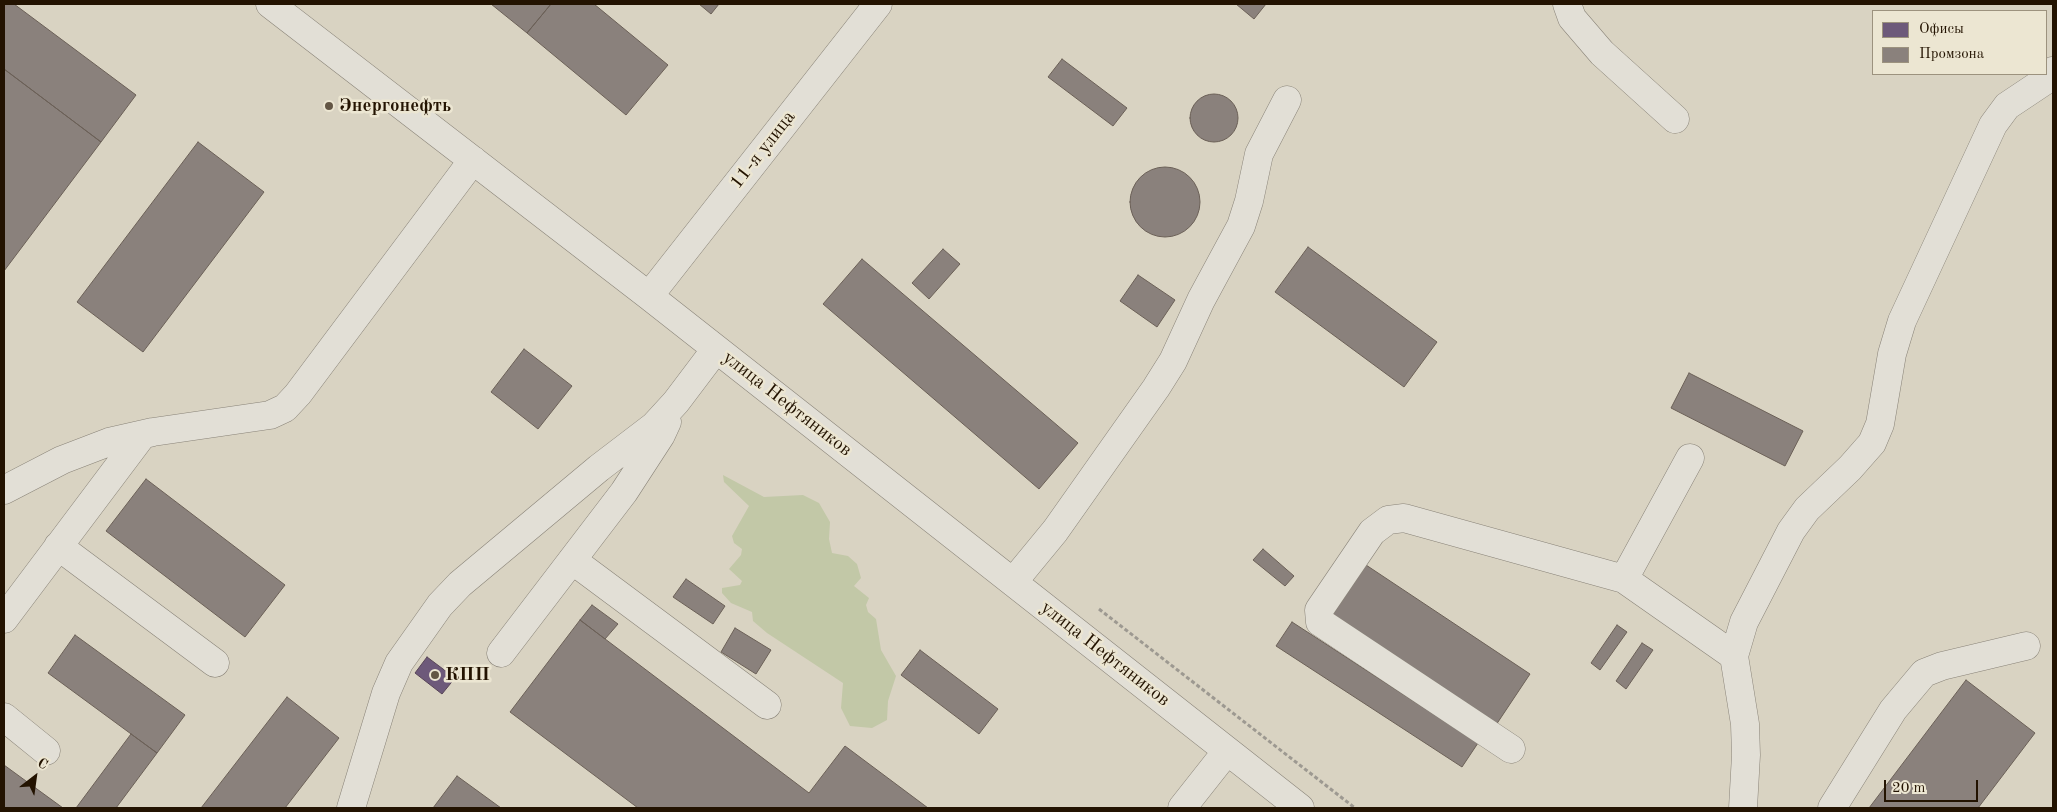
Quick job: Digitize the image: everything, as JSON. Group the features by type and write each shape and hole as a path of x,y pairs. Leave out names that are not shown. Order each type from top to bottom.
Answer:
{"street":[{"name":"улица Нефтяников","path":"270,4 716,348 1300,808"},
{"name":"11-я улица","path":"649,296 878,4"},
{"path":"1567,4 1572,18 1602,53 1675,119"},
{"path":"1743,808 1746,740 1734,656 1744,622 1791,531 1806,509 1850,468 1872,443 1880,424 1892,354 1902,322 1994,125 2007,106 2046,80 2053,71"},
{"path":"1013,582 1055,531 1156,388 1173,360 1201,300 1241,226 1249,201 1259,154 1287,100"},
{"path":"4,490 62,460 109,442 143,434 270,415 286,408 473,160"},
{"path":"351,808 386,693 399,663 440,605 475,571 599,468 654,426 676,402 716,348"},
{"path":"501,653 624,492 662,435 676,402"},
{"path":"4,619 143,434"},
{"path":"1624,579 1690,458"},
{"path":"1511,749 1324,626 1318,616 1325,602 1372,532 1388,520 1404,518 1624,579 1734,656"},
{"path":"58,546 214,664"},
{"path":"572,560 766,705"},
{"path":"1832,808 1888,717 1924,673 1942,666 2026,646"},
{"path":"4,717 46,752"},
{"path":"1182,808 1227,751"}],"green space":[{"path":"723,475 764,497 803,495 819,503 830,522 829,539 832,553 848,556 857,564 861,578 854,586 869,598 866,605 868,612 876,619 881,650 896,676 888,701 887,720 872,728 850,726 841,708 843,683 767,633 753,621 752,612 731,603 722,593 722,588 740,585 742,581 729,569 741,555 742,549 734,543 732,536 749,506 724,482"}],"building: Офисы":[{"name":"КПП","path":"427,657 455,678 442,694 415,673"}],"building: Промзона":[{"path":"4,4 14,4 136,95 101,142 4,69"},
{"path":"491,4 551,4 527,33"},
{"path":"551,4 594,4 668,65 626,115 527,33"},
{"path":"699,4 719,4 711,14"},
{"path":"1236,4 1266,4 1254,19"},
{"path":"1062,59 1127,108 1113,126 1048,77"},
{"path":"4,69 101,142 4,271"},
{"path":"1209,94 1219,94 1231,101 1238,113 1238,123 1231,135 1219,142 1209,142 1201,138 1194,131 1190,123 1190,113 1194,105 1201,98"},
{"path":"198,142 264,192 143,352 77,302"},
{"path":"1165,167 1184,173 1194,183 1200,202 1194,221 1184,231 1165,237 1146,231 1136,221 1130,202 1136,183 1146,173"},
{"path":"1308,247 1437,342 1404,387 1275,292"},
{"path":"943,249 960,264 929,299 912,283"},
{"path":"862,259 1078,443 1039,489 823,304"},
{"path":"1138,275 1175,300 1157,327 1120,301"},
{"path":"524,349 572,386 538,429 491,392"},
{"path":"1689,373 1803,431 1785,466 1671,408"},
{"path":"146,479 285,585 245,637 106,531"},
{"path":"1263,549 1294,576 1285,586 1253,560"},
{"path":"1363,563 1530,674 1496,725 1329,614"},
{"path":"686,579 725,606 713,624 673,597"},
{"path":"592,605 618,624 605,639 580,620"},
{"path":"580,620 809,793 845,746 928,808 638,808 510,712"},
{"path":"1292,622 1478,743 1462,767 1276,646"},
{"path":"1617,625 1627,632 1600,670 1591,663"},
{"path":"735,628 771,650 756,674 721,652"},
{"path":"75,635 185,715 157,753 48,673"},
{"path":"1642,643 1653,650 1626,689 1616,681"},
{"path":"920,650 998,709 979,734 901,675"},
{"path":"1966,680 2035,733 1978,808 1869,808"},
{"path":"287,697 339,738 285,808 201,808"},
{"path":"131,734 157,753 116,808 76,808"},
{"path":"4,765 63,808 4,808"},
{"path":"457,776 501,808 433,808"}],"place":[{"name":"Энергонефть","path":"329,106"},
{"name":"КПП","path":"435,675"}]}
